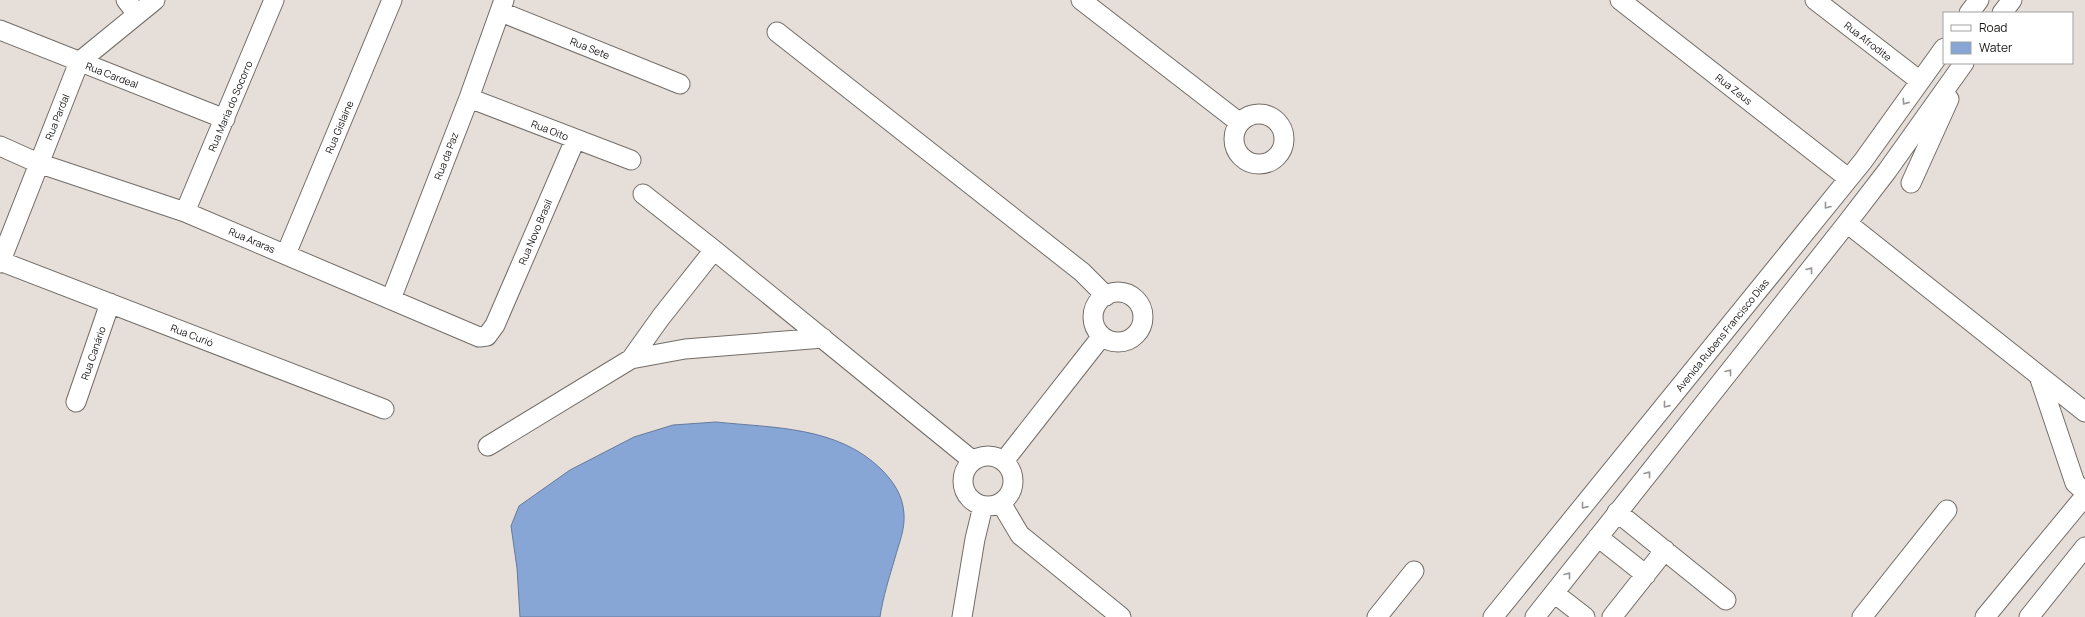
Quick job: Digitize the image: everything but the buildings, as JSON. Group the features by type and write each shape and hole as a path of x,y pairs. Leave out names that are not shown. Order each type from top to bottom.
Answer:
{"street":[{"name":"Rua Pardal","path":"0,262 79,62 131,7 155,0"},
{"name":"Rua Maria do Socorro","path":"185,212 274,0"},
{"name":"Rua Gislaine","path":"286,254 392,0"},
{"path":"1081,0 1240,123"},
{"name":"Rua Zeus","path":"1620,0 1848,178"},
{"name":"Rua Afrodite","path":"1815,0 1920,81"},
{"path":"1970,12 1979,0"},
{"path":"2003,12 2012,0"},
{"name":"Rua Sete","path":"502,6 680,84"},
{"name":"Rua da Paz","path":"391,299 469,98 502,6"},
{"name":"Rua Cardeal","path":"0,30 225,119"},
{"path":"776,32 1082,272 1106,296"},
{"name":"Avenida Rubens Francisco Dias","path":"1493,617 1848,178 1863,162 1943,49"},
{"path":"1535,617 1847,223 1887,171 1964,64"},
{"path":"1887,171 1917,186 1965,64"},
{"name":"Rua Oito","path":"469,98 575,140 631,160"},
{"name":"Rua Novo Brasil","path":"495,325 575,140"},
{"name":"Rua Araras","path":"0,146 38,163 185,212 479,337 487,336 495,325"},
{"path":"643,194 823,338 973,461"},
{"path":"1847,223 2080,409 2085,426"},
{"path":"631,359 714,250"},
{"name":"Rua Curió","path":"0,262 384,409"},
{"path":"1121,293 1134,298 1142,312 1143,320 1136,334 1130,339 1115,342 1102,336 1094,323 1096,307 1106,296 1121,293"},
{"name":"Rua Canário","path":"76,402 110,303"},
{"path":"1004,461 1102,336"},
{"path":"488,446 631,359 685,349 823,338"},
{"path":"2039,376 2074,483 2085,492"},
{"path":"962,617 975,539 992,504 1010,492 1013,478 1010,469 1004,461 988,456 973,461 967,467 963,483 969,497 992,504 1020,535 1121,617"},
{"path":"1985,617 2085,496"},
{"path":"1862,617 1947,510"},
{"path":"1617,512 1726,600"},
{"path":"1598,537 1646,575"},
{"path":"2029,617 2085,547"},
{"path":"1612,617 1665,550"},
{"path":"1377,617 1414,571"},
{"path":"1554,593 1585,617"}],"water":[{"path":"716,422 782,428 824,437 845,444 864,455 881,469 890,479 902,501 904,526 886,588 880,617 520,617 517,568 511,526 519,506 570,470 634,437 673,425"}]}
